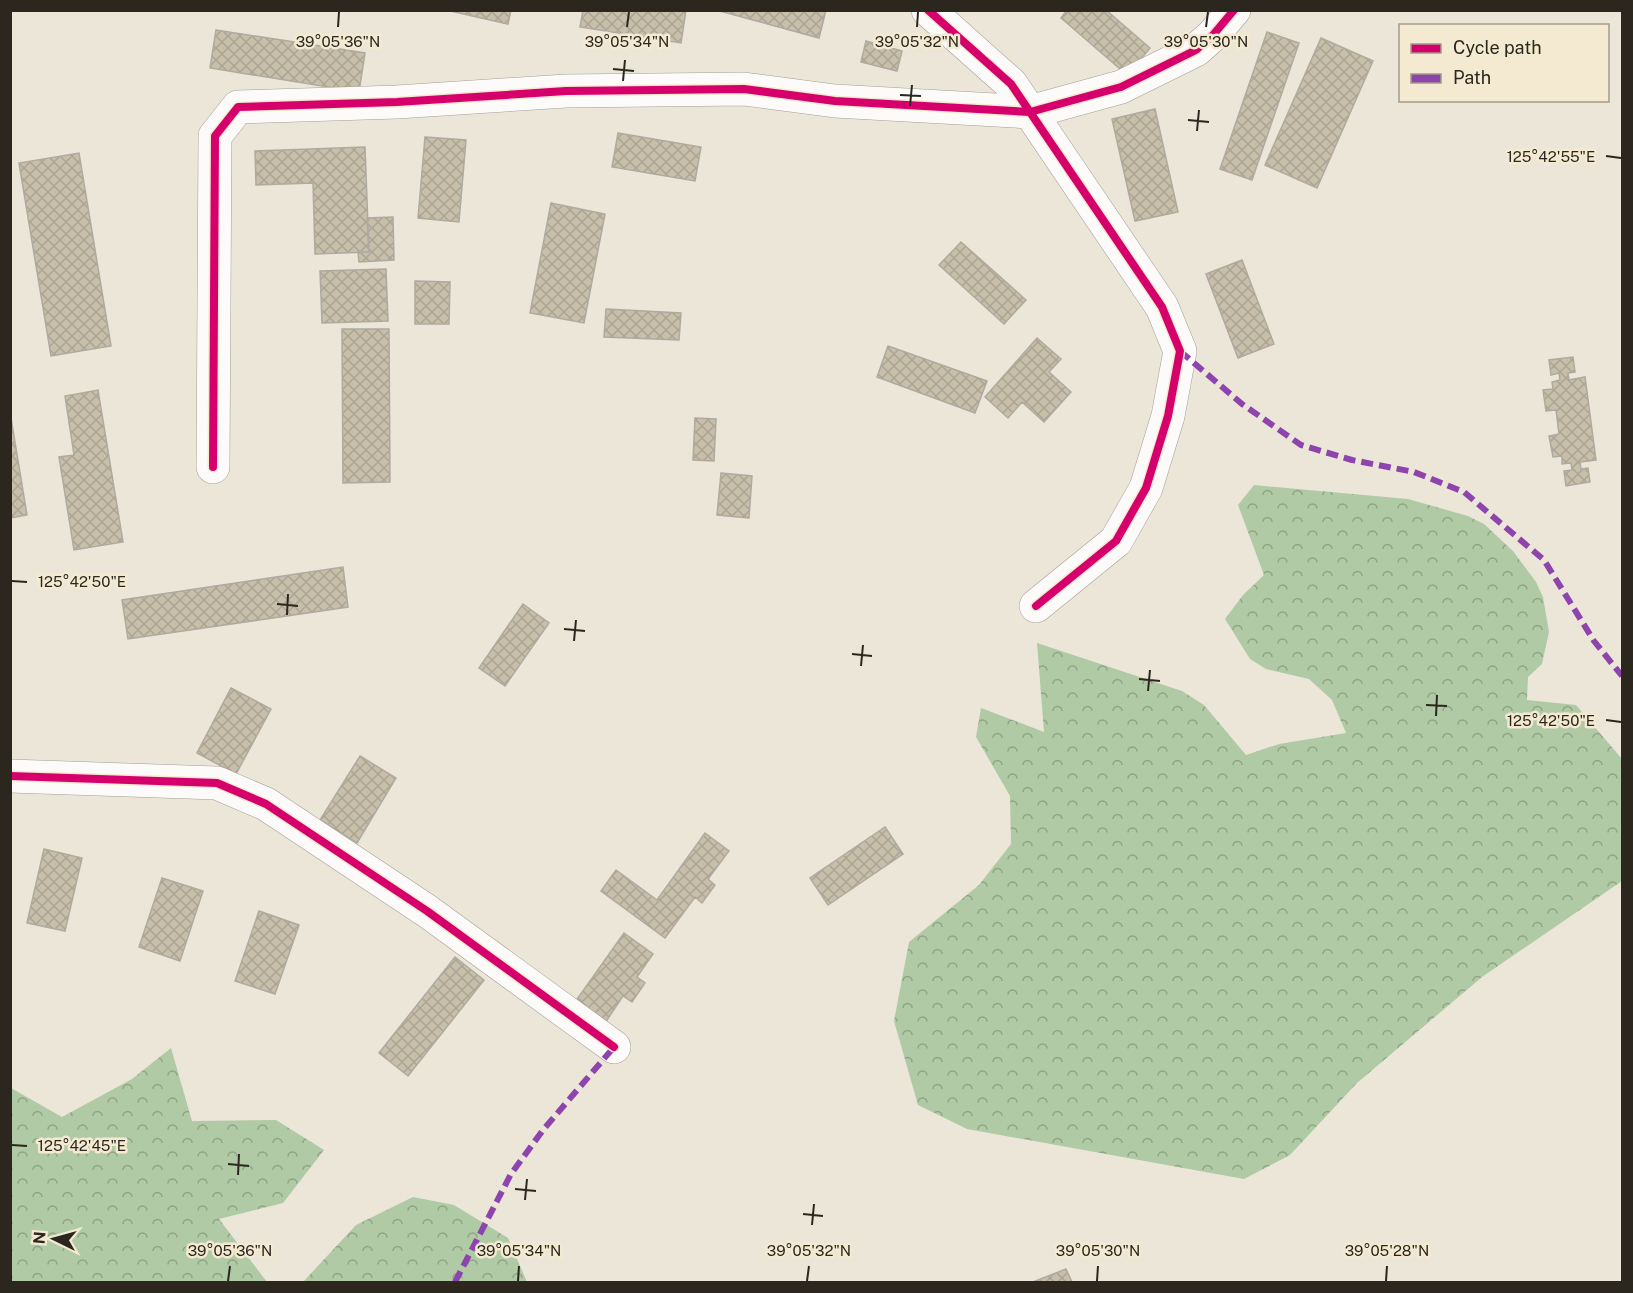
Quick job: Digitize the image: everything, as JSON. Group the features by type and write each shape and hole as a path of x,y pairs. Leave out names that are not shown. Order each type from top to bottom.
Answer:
{"street":[{"path":"928,10 1011,84 1162,307 1180,351 1168,416 1146,488 1116,541 1036,606"},
{"path":"213,467 215,136 238,107 397,102 566,91 744,88 835,101 1030,112 1121,87 1196,50 1213,35 1234,10"},
{"path":"10,776 217,783 266,804 427,912 614,1047"}],"green space":[{"path":"1254,485 1408,499 1468,516 1484,524 1513,551 1536,582 1543,597 1549,632 1542,664 1528,677 1527,700 1576,705 1622,759 1622,881 1482,977 1357,1083 1290,1155 1244,1179 967,1129 918,1105 894,1021 909,942 979,885 1011,844 1010,796 976,737 981,708 1044,732 1037,643 1182,691 1204,705 1246,755 1279,744 1346,733 1332,700 1309,679 1266,669 1250,659 1225,619 1243,595 1264,575 1238,505"},
{"path":"171,1048 192,1121 276,1120 324,1150 283,1203 219,1219 267,1282 11,1282 11,1088 62,1117 132,1079"},
{"path":"413,1197 454,1205 508,1238 527,1282 303,1282 356,1225"}],"building":[{"path":"446,10 511,10 508,24"},
{"path":"583,10 686,10 681,43 580,27"},
{"path":"716,10 826,10 819,38"},
{"path":"1067,10 1106,10 1150,48 1127,75 1061,18"},
{"path":"216,30 365,53 359,92 210,68"},
{"path":"1267,32 1299,43 1252,180 1220,169"},
{"path":"1321,38 1373,61 1317,188 1265,165"},
{"path":"866,41 902,51 897,71 861,62"},
{"path":"1155,109 1178,212 1135,221 1112,119"},
{"path":"618,133 701,147 695,181 612,167"},
{"path":"425,137 466,140 459,222 418,218"},
{"path":"365,147 369,252 315,254 313,183 256,185 255,151"},
{"path":"79,153 111,346 51,356 19,163"},
{"path":"551,203 605,214 584,323 530,313"},
{"path":"393,217 394,260 359,262 358,252 369,252 367,218"},
{"path":"961,242 1026,300 1004,324 939,265"},
{"path":"1242,260 1274,344 1238,358 1206,274"},
{"path":"386,269 388,321 322,323 320,271"},
{"path":"415,281 450,282 449,324 415,324"},
{"path":"606,309 681,313 679,340 604,337"},
{"path":"342,329 389,329 390,482 343,483"},
{"path":"1037,338 1061,359 1049,372 1071,392 1044,422 1022,402 1008,418 985,397"},
{"path":"888,346 987,381 975,413 877,377"},
{"path":"1573,357 1575,372 1568,373 1569,380 1585,377 1596,460 1580,462 1581,469 1588,468 1590,482 1566,486 1564,471 1572,470 1571,463 1562,464 1562,456 1553,457 1549,436 1559,434 1556,410 1546,411 1543,390 1553,389 1552,382 1560,380 1559,373 1551,375 1549,360"},
{"path":"98,390 123,542 74,550 59,457 74,455 65,396"},
{"path":"10,418 27,515 10,518"},
{"path":"695,418 716,419 714,461 693,460"},
{"path":"721,473 752,476 749,518 717,515"},
{"path":"343,567 348,607 128,639 122,600"},
{"path":"523,604 549,623 505,686 479,668"},
{"path":"231,688 271,709 236,774 197,753"},
{"path":"360,756 396,778 357,843 320,820"},
{"path":"885,827 903,854 828,905 810,878"},
{"path":"705,833 729,851 708,879 715,885 702,903 695,897 665,938 601,891 616,870 657,900"},
{"path":"44,849 82,858 65,931 27,923"},
{"path":"162,878 203,891 180,961 139,947"},
{"path":"259,911 299,925 275,994 235,981"},
{"path":"624,933 653,954 637,977 645,983 632,1002 623,996 605,1023 575,1002"},
{"path":"455,957 484,980 408,1076 379,1053"},
{"path":"1066,1269 1072,1282 1033,1282"}],"marked path":[{"path":"1180,351 1242,404 1301,445 1352,460 1414,472 1464,492 1544,560 1594,641 1622,676"},
{"path":"455,1282 511,1174 543,1130 614,1047"}],"cycle path":[{"path":"928,10 1011,84 1162,307 1180,351 1168,416 1146,488 1116,541 1036,606"},
{"path":"213,467 215,136 238,107 397,102 566,91 744,89 835,101 1030,112 1121,87 1196,50 1213,35 1234,10"},
{"path":"10,776 217,783 266,804 427,911 614,1047"}]}
